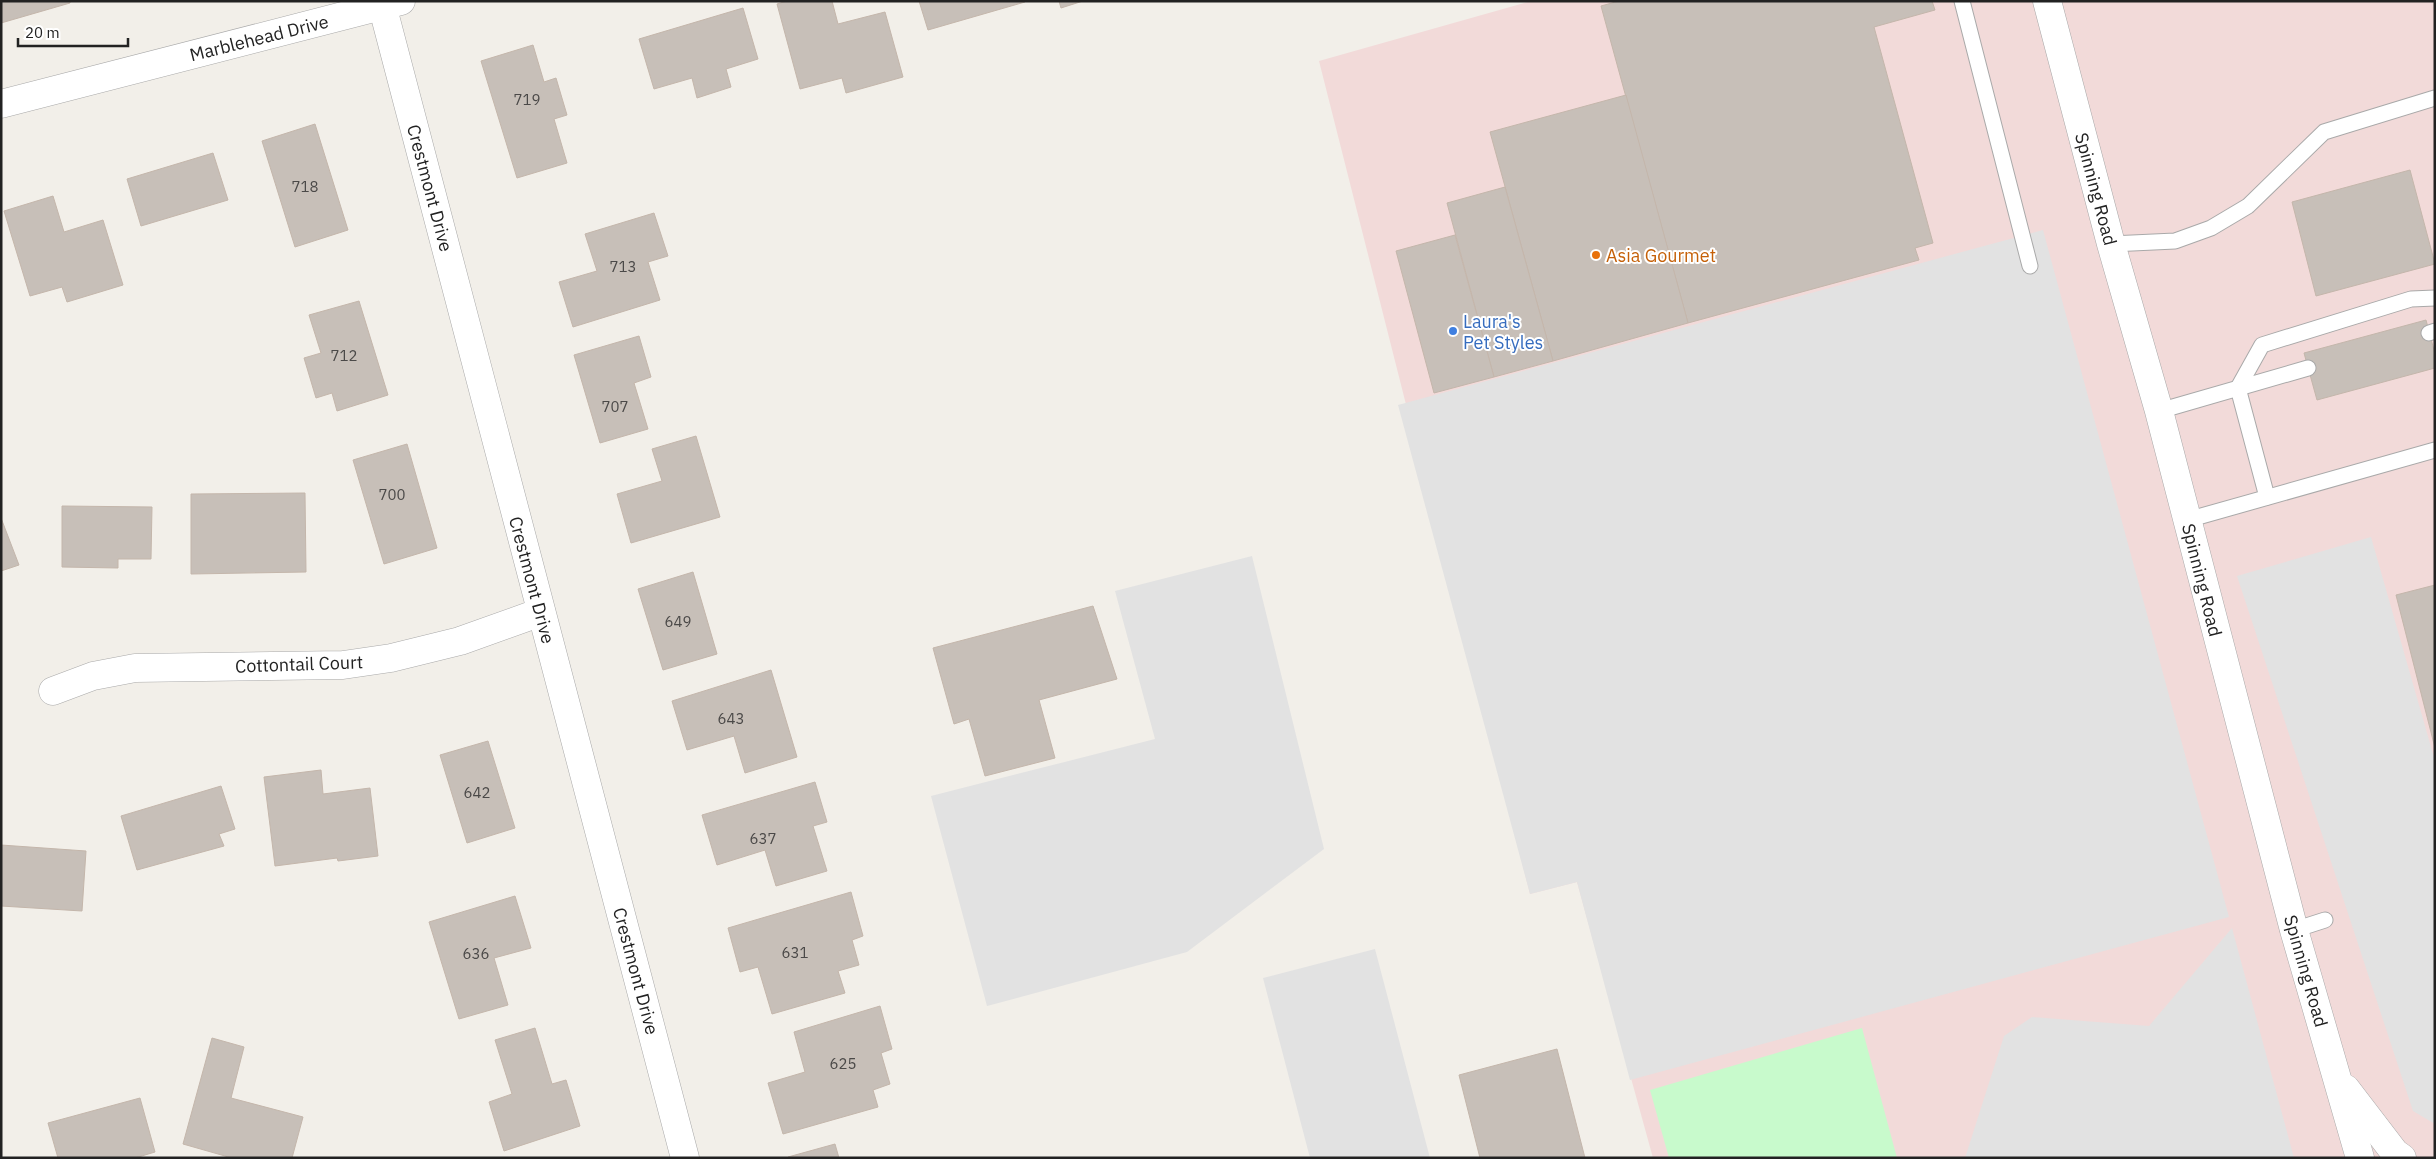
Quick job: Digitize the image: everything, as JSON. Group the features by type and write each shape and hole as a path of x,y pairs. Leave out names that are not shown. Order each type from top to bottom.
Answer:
{"street":[{"name":"Spinning Road","path":"2046,1 2111,244 2159,412 2294,930 2360,1158"},
{"name":"Marblehead Drive","path":"1,104 388,3"},
{"name":"Crestmont Drive","path":"388,3 541,612 685,1158"},
{"name":"Cottontail Court","path":"53,691 93,676 135,668 343,665 391,658 460,642 541,612"},
{"path":"2336,1076 2395,1153 2402,1158"}],"lane":[{"path":"1962,1 2030,266"},
{"path":"2111,244 2175,241 2211,228 2248,206 2324,132 2435,98"},
{"path":"2268,497 2238,388 2262,345 2412,299 2435,298"},
{"path":"2159,412 2308,368"},
{"path":"2187,520 2435,450"},
{"path":"2294,930 2325,920"}],"shaded area":[{"path":"1531,1 2435,1 2435,1158 1653,1158 1577,882 1530,894 1319,61"},
{"path":"2043,230 2229,917 1630,1080 1577,882 1530,894 1398,405"},
{"path":"2371,537 2435,761 2435,1124 2413,1111 2237,576"},
{"path":"1252,556 1324,849 1187,952 987,1006 931,796 1155,739 1115,591"},
{"path":"2232,928 2294,1158 1965,1158 2004,1036 2032,1017 2149,1026"},
{"path":"1375,949 1430,1158 1310,1158 1263,978"}],"green space":[{"path":"1862,1028 1897,1158 1669,1158 1650,1090"}],"building":[{"path":"1,1 70,1 70,3 1,23"},
{"path":"787,1 832,1 838,24 885,12 903,77 846,93 842,78 800,89 777,4"},
{"path":"919,1 1025,1 1025,2 928,30"},
{"path":"1059,1 1083,1 1061,8"},
{"path":"1619,1 1932,1 1935,10 1874,27 1933,243 1915,248 1919,260 1688,323 1601,6"},
{"path":"743,8 758,59 726,69 731,87 697,98 692,78 654,89 639,39"},
{"path":"533,45 544,82 556,78 567,115 554,119 567,163 517,178 481,61"},
{"name":"Asia Gourmet","path":"1626,95 1688,323 1553,361 1490,132"},
{"path":"315,124 348,230 295,247 262,141"},
{"path":"213,153 228,200 141,226 127,179"},
{"path":"2410,170 2435,264 2316,296 2292,202"},
{"path":"1505,187 1553,361 1494,377 1447,203"},
{"path":"53,196 64,232 103,220 123,285 67,302 62,287 30,296 4,211"},
{"path":"654,213 668,256 648,262 660,300 573,327 559,282 597,271 585,234"},
{"path":"1455,235 1494,377 1434,393 1396,251"},
{"path":"359,301 388,395 337,411 332,393 316,398 304,358 321,353 309,315"},
{"path":"2426,320 2435,354 2435,368 2317,400 2304,353"},
{"path":"639,336 651,377 634,383 648,429 600,443 574,355"},
{"path":"696,436 720,517 631,543 617,494 662,481 652,449"},
{"path":"407,444 437,548 384,564 353,460"},
{"path":"305,493 306,572 191,574 191,494"},
{"path":"62,506 152,507 151,559 118,559 118,568 62,567"},
{"path":"1,518 19,565 1,571"},
{"path":"693,572 717,654 663,670 638,589"},
{"path":"2435,585 2435,748 2396,595"},
{"path":"1093,606 1117,679 1039,700 1055,758 985,776 969,719 954,724 933,648"},
{"path":"771,670 797,757 745,773 734,736 687,750 672,701"},
{"path":"488,741 515,828 467,843 440,755"},
{"path":"321,770 323,794 370,788 378,856 338,861 337,858 275,866 264,777"},
{"path":"815,782 827,822 813,826 827,871 776,886 765,850 717,865 702,815"},
{"path":"221,786 235,829 219,834 224,846 137,870 121,816"},
{"path":"1,845 86,851 82,911 1,906"},
{"path":"851,892 863,936 852,940 859,965 838,971 845,993 772,1014 758,967 740,972 728,928"},
{"path":"515,896 531,948 494,958 508,1005 459,1019 429,922"},
{"path":"880,1006 892,1049 881,1053 890,1084 873,1090 878,1107 783,1134 768,1083 805,1072 794,1032"},
{"path":"535,1028 552,1084 566,1080 580,1126 504,1151 489,1102 512,1094 495,1040"},
{"path":"212,1038 244,1047 231,1098 303,1117 292,1158 232,1158 183,1144"},
{"path":"1557,1049 1585,1158 1480,1158 1459,1075"},
{"path":"140,1098 155,1152 135,1158 58,1158 48,1123"},
{"path":"835,1144 839,1158 788,1158 788,1157"}],"place":[{"name":"Asia Gourmet","path":"1596,255"},
{"name":"Laura's Pet Styles","path":"1453,331"}]}
